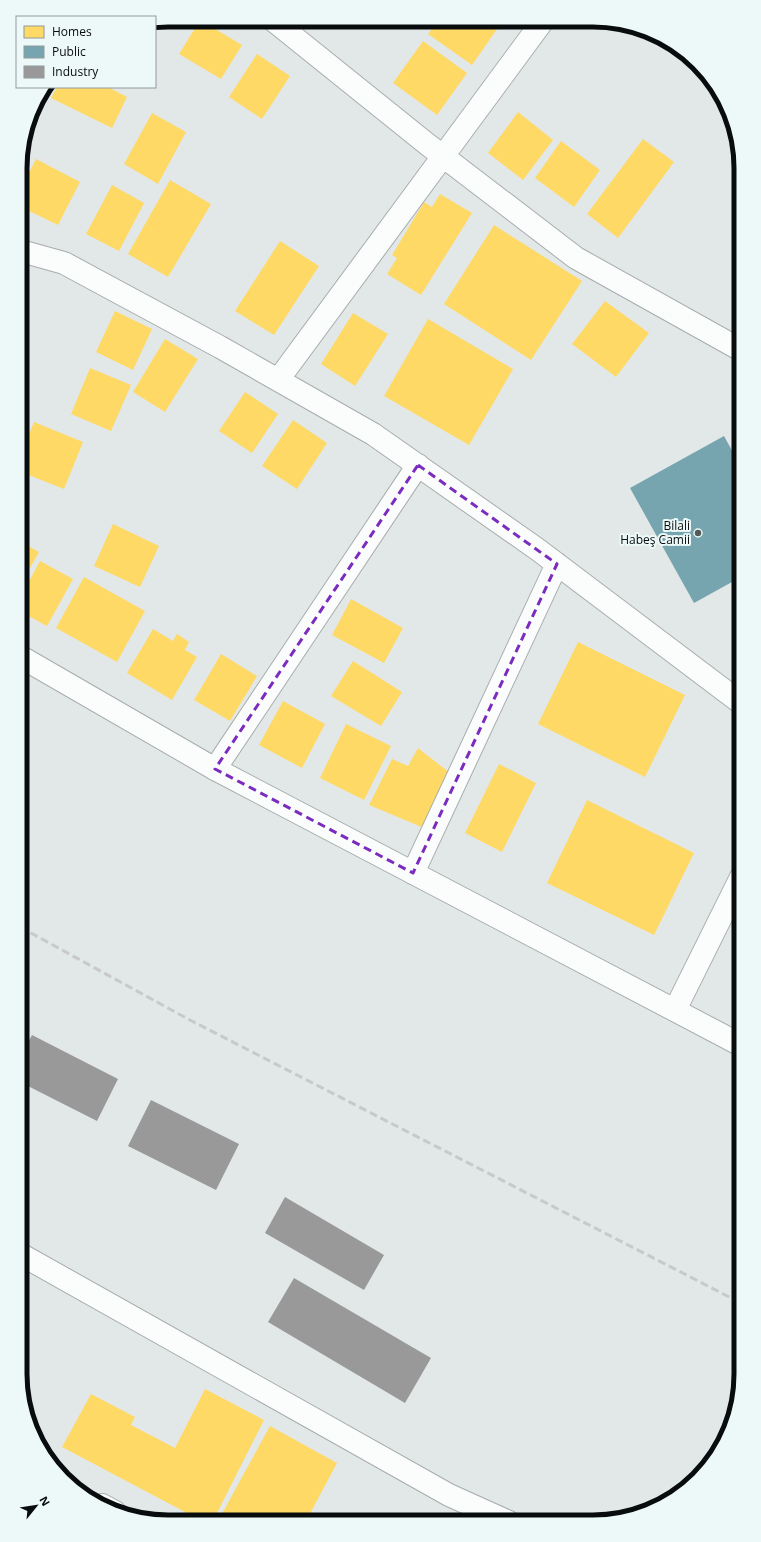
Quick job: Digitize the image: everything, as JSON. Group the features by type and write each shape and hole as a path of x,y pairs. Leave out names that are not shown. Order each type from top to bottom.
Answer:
{"street":[{"path":"282,27 443,156 576,258 734,346"},
{"path":"278,380 538,27"},
{"path":"27,253 64,263 374,434 557,564 734,698"},
{"path":"215,769 418,465"},
{"path":"413,872 557,564"},
{"path":"27,660 215,769 734,1041"},
{"path":"675,1010 734,891"},
{"path":"27,1258 449,1495 471,1514"}],"highlighted area":[{"path":"418,465 557,564 413,873 215,769"}],"building: Homes":[{"path":"196,27 212,27 242,45 221,79 179,54"},
{"path":"433,27 494,27 497,29 472,65 428,34"},
{"path":"423,41 467,73 437,115 393,83"},
{"path":"257,54 290,76 262,119 229,97"},
{"path":"56,88 110,88 127,97 112,128 51,98"},
{"path":"518,112 553,140 523,180 488,153"},
{"path":"152,113 186,132 158,184 124,164"},
{"path":"643,139 674,162 618,238 587,214"},
{"path":"561,141 600,170 574,207 535,178"},
{"path":"36,159 80,182 58,225 27,210 27,176"},
{"path":"170,180 211,204 168,277 128,254"},
{"path":"112,185 144,203 119,251 86,234"},
{"path":"440,194 472,213 421,295 387,274 397,258 392,255 424,202 432,207"},
{"path":"494,225 582,281 531,360 444,304"},
{"path":"280,241 319,266 274,335 235,311"},
{"path":"605,301 649,333 616,377 572,344"},
{"path":"115,311 152,329 133,370 96,352"},
{"path":"353,313 388,334 355,386 321,364"},
{"path":"428,319 513,369 469,445 384,396"},
{"path":"165,339 198,359 165,412 133,392"},
{"path":"90,368 131,385 111,431 71,414"},
{"path":"245,392 278,414 252,453 219,431"},
{"path":"293,420 327,443 297,489 262,466"},
{"path":"34,422 83,442 64,489 27,474 27,439"},
{"path":"113,524 159,546 140,587 94,566"},
{"path":"27,545 39,552 27,573"},
{"path":"40,561 73,579 47,626 27,615 27,585"},
{"path":"84,577 145,611 117,662 56,628"},
{"path":"351,599 403,628 384,663 332,635"},
{"path":"153,629 173,641 177,634 189,642 185,650 197,657 172,700 127,673"},
{"path":"578,642 685,695 645,777 538,724"},
{"path":"221,654 257,676 230,721 194,700"},
{"path":"353,661 402,692 381,726 331,696"},
{"path":"283,701 325,724 302,768 259,745"},
{"path":"346,724 391,746 364,800 320,778"},
{"path":"418,748 450,773 424,828 369,805 392,759 408,766"},
{"path":"499,764 536,783 502,852 465,833"},
{"path":"587,800 694,853 654,935 547,883"},
{"path":"205,1389 264,1420 216,1515 191,1515 62,1447 91,1394 135,1417 131,1425 175,1448"},
{"path":"270,1426 337,1463 309,1515 221,1515"}],"building: Public":[{"name":"Bilali Habeş Camii","path":"724,436 734,454 734,581 694,603 630,488"}],"building: Industry":[{"path":"32,1035 118,1079 97,1121 27,1086 27,1044"},
{"path":"151,1100 239,1144 216,1190 128,1146"},
{"path":"285,1197 384,1255 364,1290 265,1233"},
{"path":"294,1278 431,1358 405,1403 268,1322"}],"railway":[{"path":"27,931 188,1019 734,1299"}],"place":[{"name":"Bilali Habeş Camii","path":"698,533"}]}
